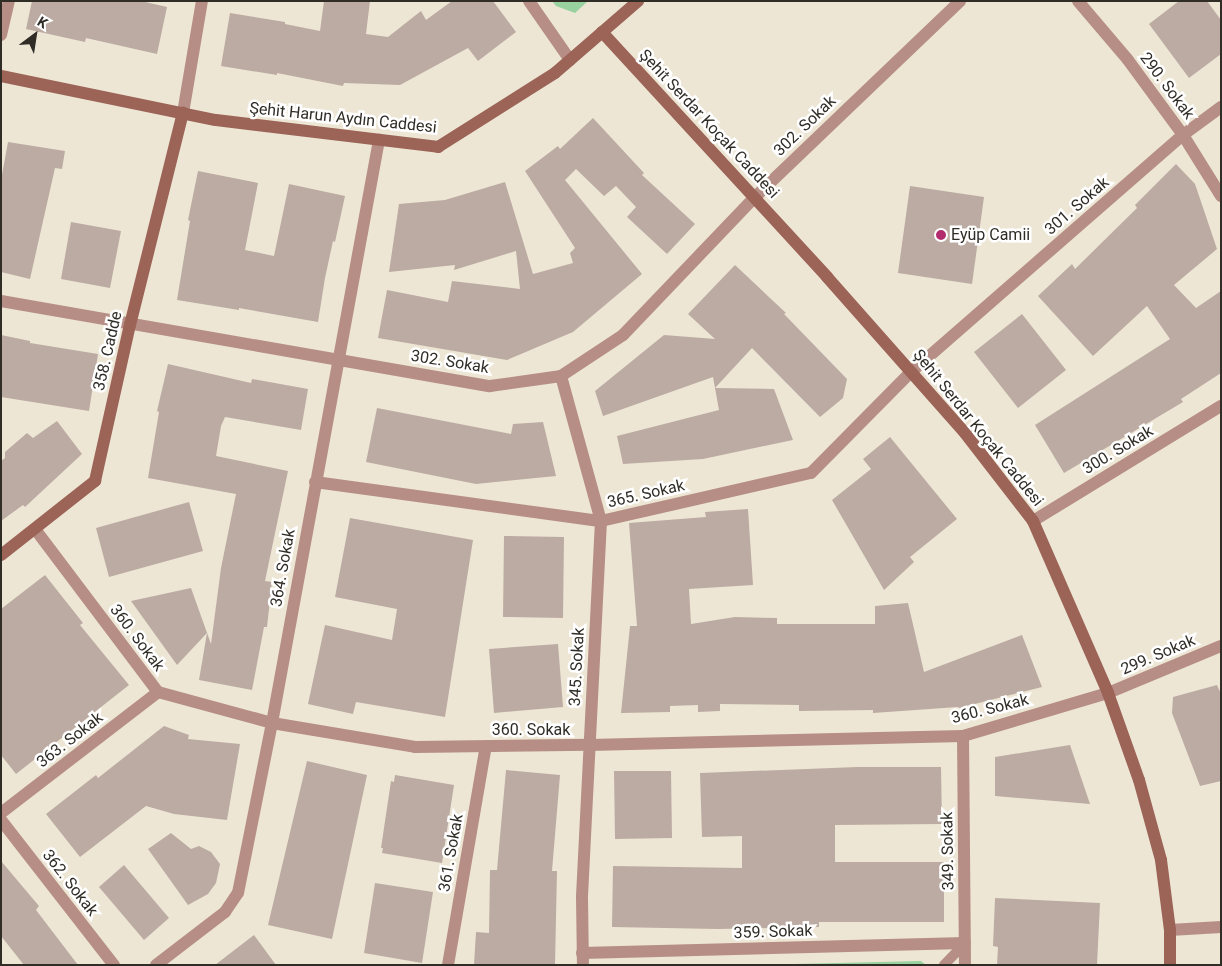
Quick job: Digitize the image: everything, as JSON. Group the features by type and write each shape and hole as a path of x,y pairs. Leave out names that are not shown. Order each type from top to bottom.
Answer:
{"street":[{"path":"1,35 9,1"},
{"path":"183,113 202,1"},
{"path":"529,1 570,60"},
{"name":"Şehit Harun Aydın Caddesi","path":"1,76 216,120 438,147 555,73 638,1"},
{"name":"302. Sokak","path":"1,301 130,325 490,386 561,376 623,335 754,198 960,1"},
{"name":"290. Sokak","path":"1078,1 1128,60 1183,135 1221,196"},
{"name":"Şehit Serdar Koçak Caddesi","path":"602,32 971,440 1033,521 1108,693 1152,826 1160,860 1170,930 1170,965"},
{"name":"301. Sokak","path":"911,372 1183,135 1221,107"},
{"name":"358. Cadde","path":"1,555 95,481 130,325 183,113"},
{"name":"364. Sokak","path":"156,965 225,912 238,893 272,723 336,360 379,140"},
{"name":"365. Sokak","path":"315,482 601,521 811,473 911,372"},
{"name":"345. Sokak","path":"561,376 601,521 582,898 582,959"},
{"name":"300. Sokak","path":"1033,521 1221,406"},
{"name":"360. Sokak","path":"34,529 158,692 272,723 415,747 590,746 963,736 1108,693"},
{"name":"299. Sokak","path":"1108,693 1221,646"},
{"name":"363. Sokak","path":"1,813 158,692"},
{"name":"349. Sokak","path":"963,736 965,965"},
{"name":"361. Sokak","path":"448,965 486,746"},
{"name":"362. Sokak","path":"1,820 114,965"},
{"path":"1170,930 1221,927"},
{"name":"359. Sokak","path":"582,959 965,944"}],"lane":[{"path":"944,965 965,944"}],"green space":[{"path":"552,1 588,1 575,13 556,6"},
{"path":"921,961 926,965 751,965"}],"building":[{"path":"32,1 141,1 167,7 157,54 86,38 85,42 26,29"},
{"path":"324,1 370,1 366,34 388,37 421,11 426,20 452,1 493,1 516,32 478,61 468,48 400,85 344,83 343,86 277,73 277,75 221,66 230,13 285,22 285,24 320,31"},
{"path":"1179,1 1207,1 1221,20 1221,54 1189,78 1149,24"},
{"path":"593,118 644,173 642,175 695,224 667,254 627,217 636,207 616,186 604,196 576,169 565,180 642,274 573,332 507,360 378,338 387,290 448,302 452,281 520,289 516,251 454,270 455,265 389,272 399,204 445,200 505,182 533,274 573,263 570,253 575,248 525,171 558,146 560,149"},
{"path":"8,142 65,151 62,169 55,168 30,279 1,272 1,180"},
{"path":"1176,164 1195,184 1217,249 1174,285 1196,308 1221,291 1221,373 1181,399 1183,402 1064,473 1035,425 1170,339 1147,306 1093,356 1038,296 1072,264 1075,269 1137,208 1135,205"},
{"path":"198,171 258,183 245,250 274,256 289,184 345,196 325,278 318,322 239,308 239,310 177,300 190,221 188,220"},
{"name":"Eyüp Camii","path":"910,186 984,197 972,284 898,273"},
{"path":"71,222 121,231 110,288 61,279"},
{"path":"735,265 786,313 784,314 847,379 843,398 820,417 752,348 715,388 713,377 603,416 595,391 664,335 715,339 688,314"},
{"path":"1022,314 1066,370 1018,408 974,352"},
{"path":"1,335 30,341 30,343 98,354 89,411 1,397"},
{"path":"168,364 251,383 252,379 308,389 301,430 225,417 221,426 216,456 288,471 265,581 272,582 267,627 264,627 252,690 199,680 207,633 177,665 131,601 191,588 211,644 221,568 236,494 148,478 159,412 157,411"},
{"path":"715,388 774,389 793,440 703,459 623,464 617,436 719,410"},
{"path":"377,408 511,434 513,424 543,422 556,476 476,484 366,462"},
{"path":"57,421 82,454 25,507 23,505 1,521 1,461 5,458 5,452 27,433 33,438"},
{"path":"890,437 957,519 910,557 914,562 884,590 832,500 871,469 863,459"},
{"path":"189,502 203,551 109,577 96,528"},
{"path":"748,509 753,585 689,589 691,624 735,617 777,618 777,624 875,624 875,606 908,603 924,672 1022,635 1042,687 959,708 873,713 873,710 799,711 799,705 720,704 720,711 698,712 698,705 670,706 670,712 621,713 630,626 637,626 629,523 706,517 705,512"},
{"path":"350,518 473,540 445,717 356,702 353,714 308,704 325,625 392,640 397,609 335,597"},
{"path":"504,536 564,537 563,618 503,617"},
{"path":"45,575 83,623 80,625 129,685 16,774 1,755 1,609"},
{"path":"558,644 563,707 494,713 489,649"},
{"path":"1217,685 1221,694 1221,781 1200,786 1172,713 1173,697"},
{"path":"164,726 189,735 188,739 240,744 227,820 174,814 146,806 80,857 46,814 96,775 98,778"},
{"path":"1070,745 1090,804 995,796 995,757"},
{"path":"307,761 367,775 332,939 268,925"},
{"path":"857,767 941,767 942,824 835,825 835,862 944,862 944,922 819,922 819,927 718,929 612,927 613,866 742,868 742,836 702,837 700,773"},
{"path":"506,770 560,775 552,871 557,871 555,965 474,965 476,932 489,933 490,870 497,870"},
{"path":"614,771 671,771 672,838 615,839"},
{"path":"395,775 454,785 442,863 382,853 383,848 381,848 391,781 394,782"},
{"path":"171,833 191,849 199,846 211,852 220,864 216,883 208,894 188,905 148,849"},
{"path":"1,861 39,906 36,910 78,965 24,965 1,936"},
{"path":"124,865 169,918 144,940 99,887"},
{"path":"375,883 433,892 422,963 364,953"},
{"path":"995,898 1100,903 1097,965 997,965 998,947 993,946"},
{"path":"254,935 276,965 215,965"}],"place":[{"name":"Eyüp Camii","path":"941,235"}]}
